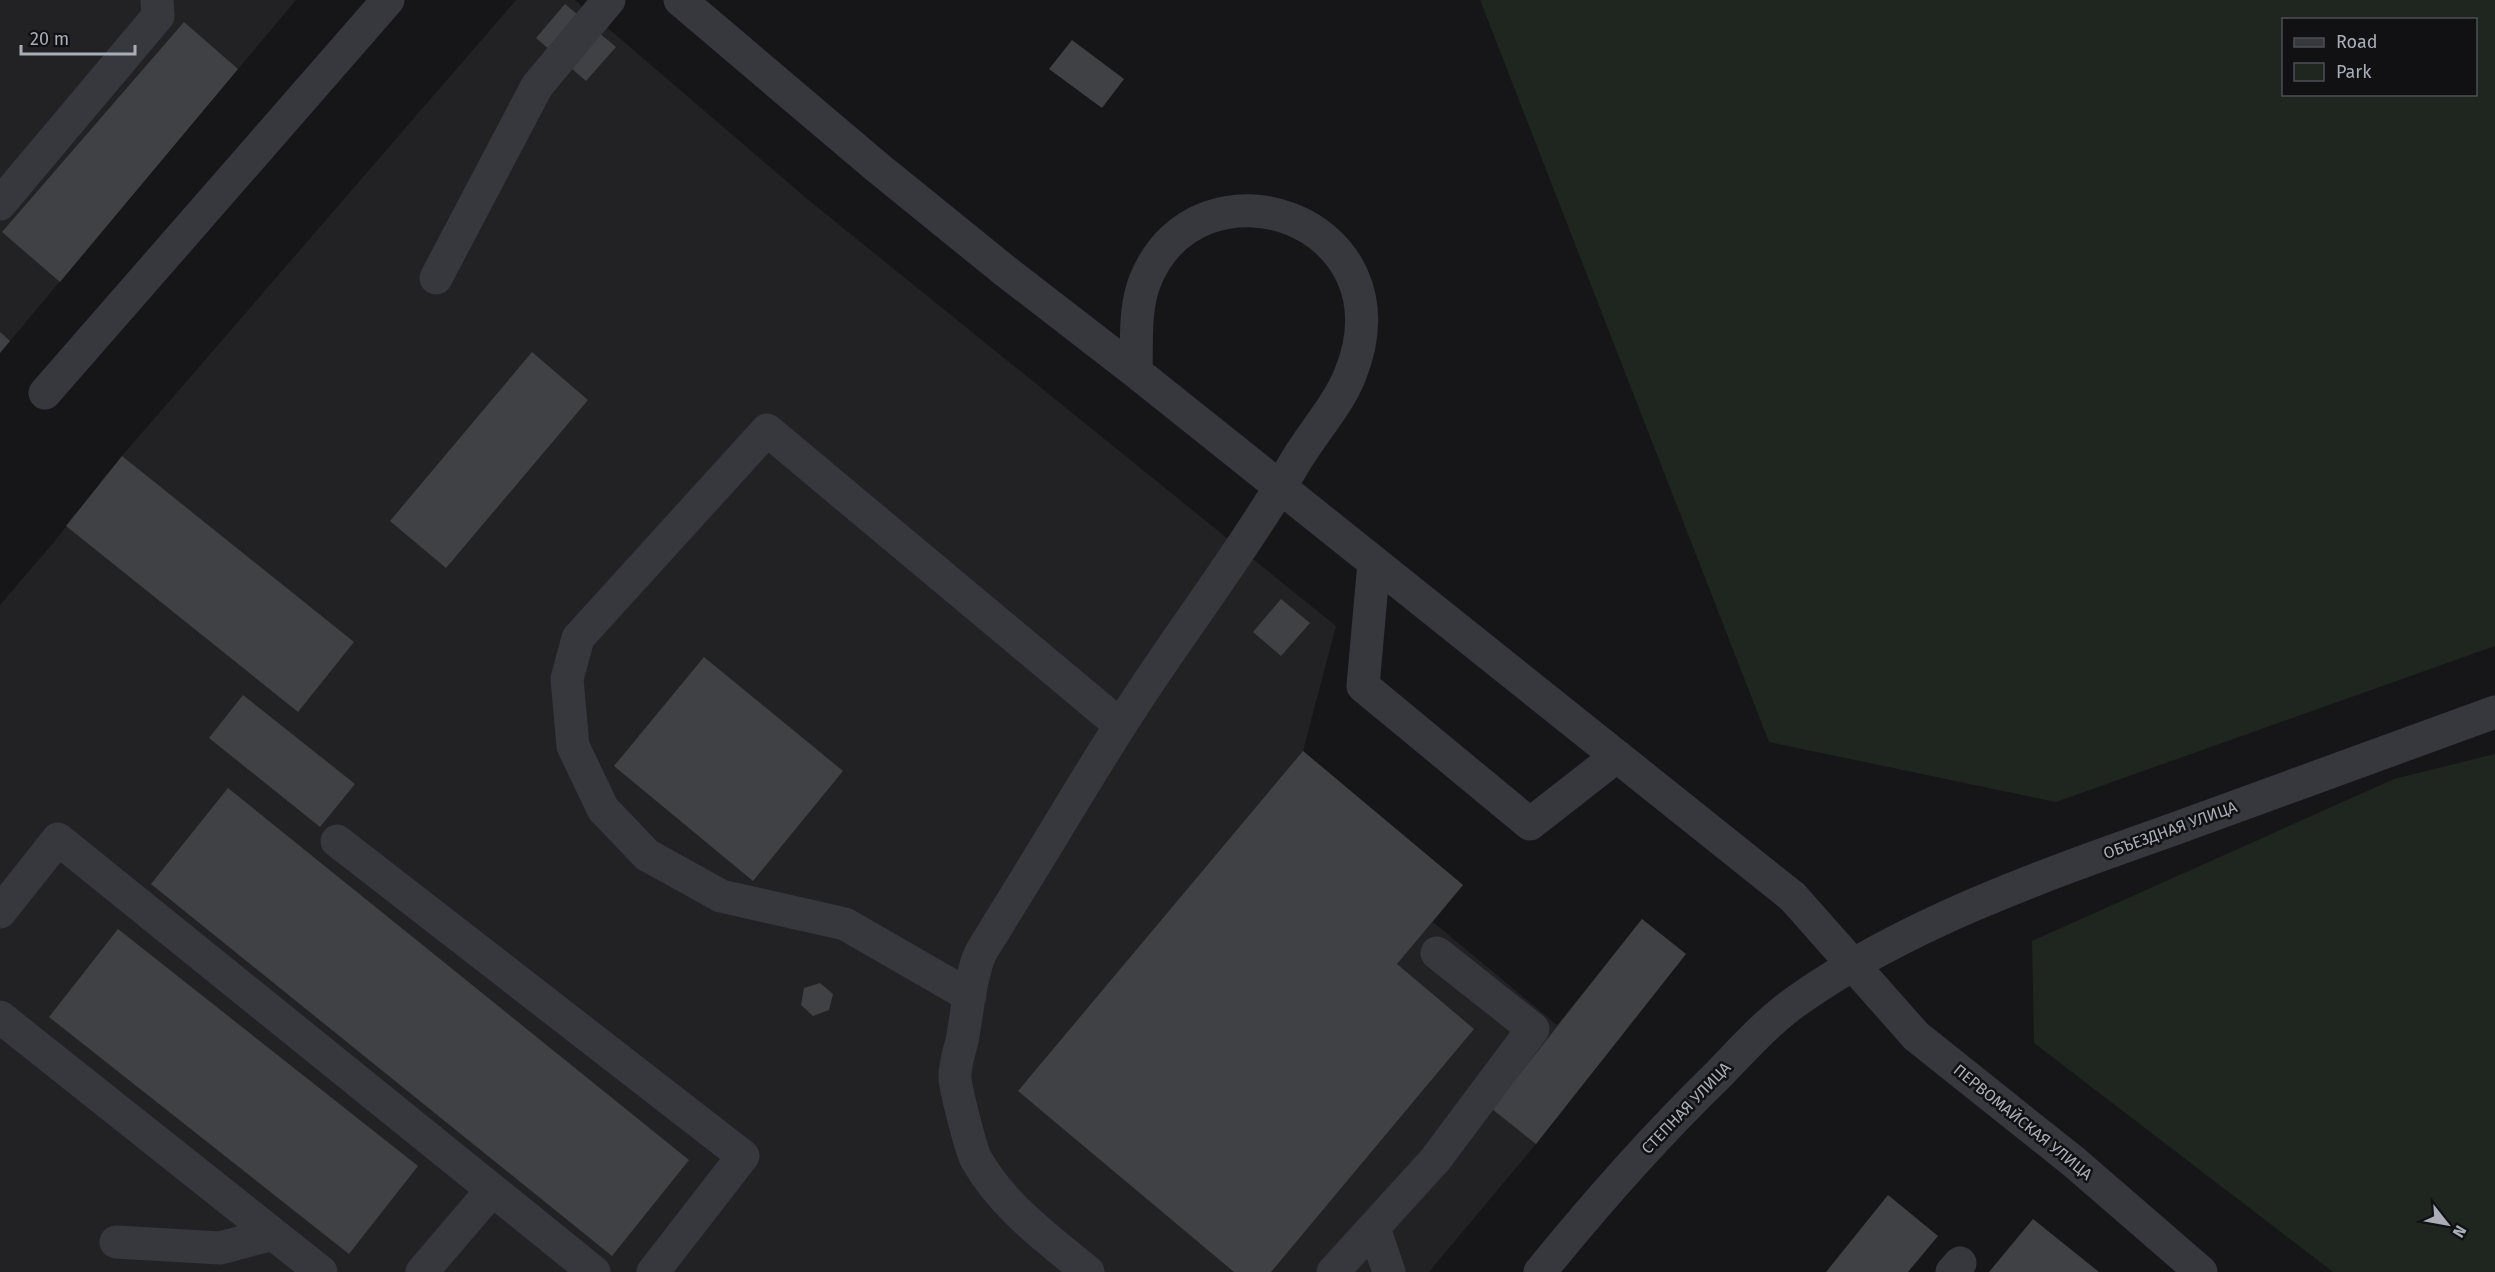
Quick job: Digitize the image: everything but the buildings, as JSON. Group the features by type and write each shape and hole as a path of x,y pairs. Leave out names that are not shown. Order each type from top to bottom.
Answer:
{"street":[{"path":"0,204 158,16 157,0"},
{"path":"45,393 388,0"},
{"path":"436,278 537,86 609,0"},
{"name":"ПЕРВОМАЙСКАЯ УЛИЦА","path":"680,0 886,174 1793,897 1916,1036 2074,1162 2201,1272"},
{"path":"1088,1272 1014,1212 975,1157 955,1077 978,957 1120,725 1241,550 1306,443 1347,384 1360,350 1364,314 1358,288 1347,264 1323,237 1292,218 1266,211 1239,211 1214,216 1191,227 1174,240 1159,257 1146,280 1138,306 1136,372"},
{"path":"970,996 845,924 722,896 647,855 603,809 573,746 567,679 578,638 767,430 1120,725"},
{"path":"1374,562 1363,686 1530,824 1617,756"},
{"name":"ОБЪЕЗДНАЯ УЛИЦА","path":"1852,964 1958,912 2096,857 2495,712"},
{"path":"0,912 58,839 594,1272"},
{"path":"337,841 743,1156 653,1272"},
{"path":"1333,1272 1435,1160 1533,1029 1437,953"},
{"name":"СТЕПНАЯ УЛИЦА","path":"1540,1272 1583,1218 1671,1121 1732,1060 1795,1002 1852,964"},
{"path":"0,1017 321,1272"},
{"path":"422,1272 492,1190"},
{"path":"1374,1228 1389,1272"},
{"path":"116,1242 220,1248 273,1234"}],"shaded area":[{"path":"0,0 296,0 0,353"},
{"path":"516,0 575,0 806,198 1336,626 1303,751 1463,885 1433,922 1557,1025 1642,919 1686,954 1536,1144 1429,1272 0,1272 0,605 54,542 122,456"}],"green space":[{"path":"1480,0 2495,0 2495,646 2056,802 1769,742"},
{"path":"2495,754 2495,1272 2333,1272 2034,1043 2032,941 2394,779"}]}
